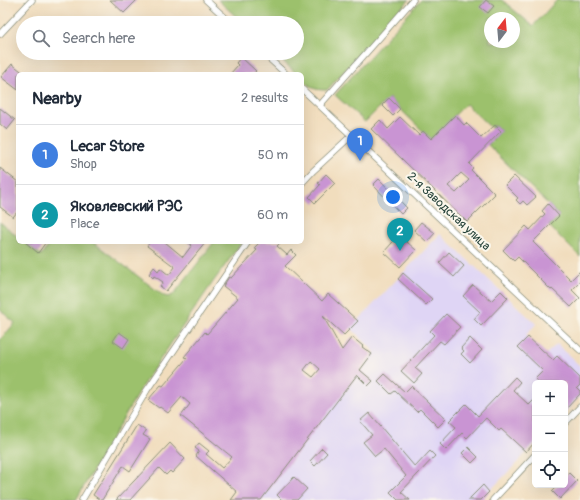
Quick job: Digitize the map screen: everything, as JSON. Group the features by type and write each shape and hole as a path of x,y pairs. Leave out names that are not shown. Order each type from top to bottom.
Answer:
{"street":[{"path":"17,16 32,0"},
{"path":"206,0 223,16"},
{"path":"320,105 414,0"},
{"path":"0,34 16,17"},
{"path":"271,60 284,72"},
{"name":"2-я Заводская улица","path":"304,91 580,350"},
{"path":"304,181 352,135"},
{"path":"82,500 147,390 247,244"},
{"path":"568,420 580,407"},
{"path":"493,500 532,458"}],"shaded area":[{"path":"440,234 536,324 526,335 546,354 557,344 580,366 580,396 568,409 568,380 532,380 532,447 481,500 261,500 375,352 351,328"}],"green space":[{"path":"218,0 409,0 327,90 319,90 311,86 304,81 304,72 295,72 282,60 304,60 304,16 235,16"},
{"path":"421,0 502,0 516,12 484,12 484,48 520,48 520,15 533,26 557,0 580,0 580,257 549,226 559,215 488,145 501,131 495,125 491,128 466,104 431,139 389,98 365,122 335,95"},
{"path":"0,222 16,235 16,244 27,244 41,255 50,244 96,244 164,296 169,297 174,294 212,244 241,244 142,386 76,500 0,500 0,340 15,323 0,310"}],"building":[{"path":"110,0 137,0 124,13"},
{"path":"486,0 494,6 489,12 480,7"},
{"path":"238,60 244,60 256,71 232,72 238,65 236,63"},
{"path":"12,64 22,72 16,72 16,88 1,77"},
{"path":"389,98 400,109 393,116 382,105"},
{"path":"0,108 15,120 7,130 0,124"},
{"path":"455,115 464,125 466,123 481,138 495,125 501,131 469,164 473,168 471,170 495,194 467,222 371,129 380,120 388,129 400,117 419,135 423,131 431,139","holes":["461,173 469,180 456,193 448,186"]},
{"path":"0,168 16,180 16,213 13,217 0,207"},
{"path":"326,174 335,183 315,203 309,197 320,185 318,183"},
{"path":"514,176 536,197 527,205 523,201 520,204 516,200 518,198 505,185"},
{"path":"379,179 407,208 401,214 373,185"},
{"path":"548,204 559,216 533,242 571,280 580,271 580,282 572,290 580,298 571,307 552,289 551,290 518,257 514,261 503,250 526,226 530,230 545,214 542,211"},
{"path":"421,222 435,233 427,242 414,230"},
{"path":"399,235 416,250 400,267 384,252"},
{"path":"27,244 45,244 38,253"},
{"path":"148,244 167,244 183,257 192,245 190,244 204,244 166,291 160,286 163,282 154,276 153,278 149,274 154,267 158,271 160,268 169,275 175,267 147,246"},
{"path":"258,244 279,244 277,246 287,255 291,250 296,255 285,266 322,301 328,294 358,321 344,335 323,316 342,350 352,337 372,354 360,370 373,381 368,386 357,375 261,500 231,500 237,492 196,456 199,451 195,448 199,443 209,451 206,454 222,468 232,457 181,416 190,404 182,397 168,413 148,400 161,385 163,386 187,358 184,357 205,332 207,334 238,298 223,286 229,277 231,278 257,250 254,248","holes":["311,361 320,369 313,377 304,370"]},
{"path":"449,252 464,266 454,277 439,263"},
{"path":"403,273 432,299 426,305 398,279"},
{"path":"473,285 491,301 501,291 508,298 481,326 474,319 480,312 463,296"},
{"path":"446,314 460,327 444,344 440,341 415,368 422,374 414,383 401,371 434,335 430,331"},
{"path":"119,332 129,339 123,348 113,341"},
{"path":"528,337 553,360 557,356 580,378 580,385 577,388 580,391 580,394 568,407 568,380 536,380 535,379 543,371 518,347"},
{"path":"470,338 482,350 470,363 461,354 464,351 461,348"},
{"path":"385,374 405,392 411,386 446,419 438,427 420,409 417,412 395,391 391,394 378,381"},
{"path":"515,377 520,382 513,390 529,405 532,402 532,445 526,452 501,429 499,431 486,418 467,438 462,433 446,450 440,444 456,427 449,421 466,404 478,416"},
{"path":"369,413 415,467 430,451 435,456 401,492 410,500 398,500 390,492 406,476 384,449 375,456 363,442 372,435 360,421"},
{"path":"137,425 146,431 143,435 150,439 130,471 123,466 102,500 100,500 93,495"},
{"path":"170,443 185,459 172,473 170,471 166,475 159,468 130,500 116,500"},
{"path":"468,447 478,457 472,463 462,453"},
{"path":"322,448 327,453 315,466 310,461"},
{"path":"569,473 577,481 560,499 552,491 555,488 568,488"},
{"path":"294,477 307,489 297,500 282,500 277,495"},
{"path":"483,485 489,492 481,500 468,500"}],"place":[{"name":"Lecar Store","path":"360,161"},
{"name":"Яковлевский РЭС","path":"400,251"}]}
